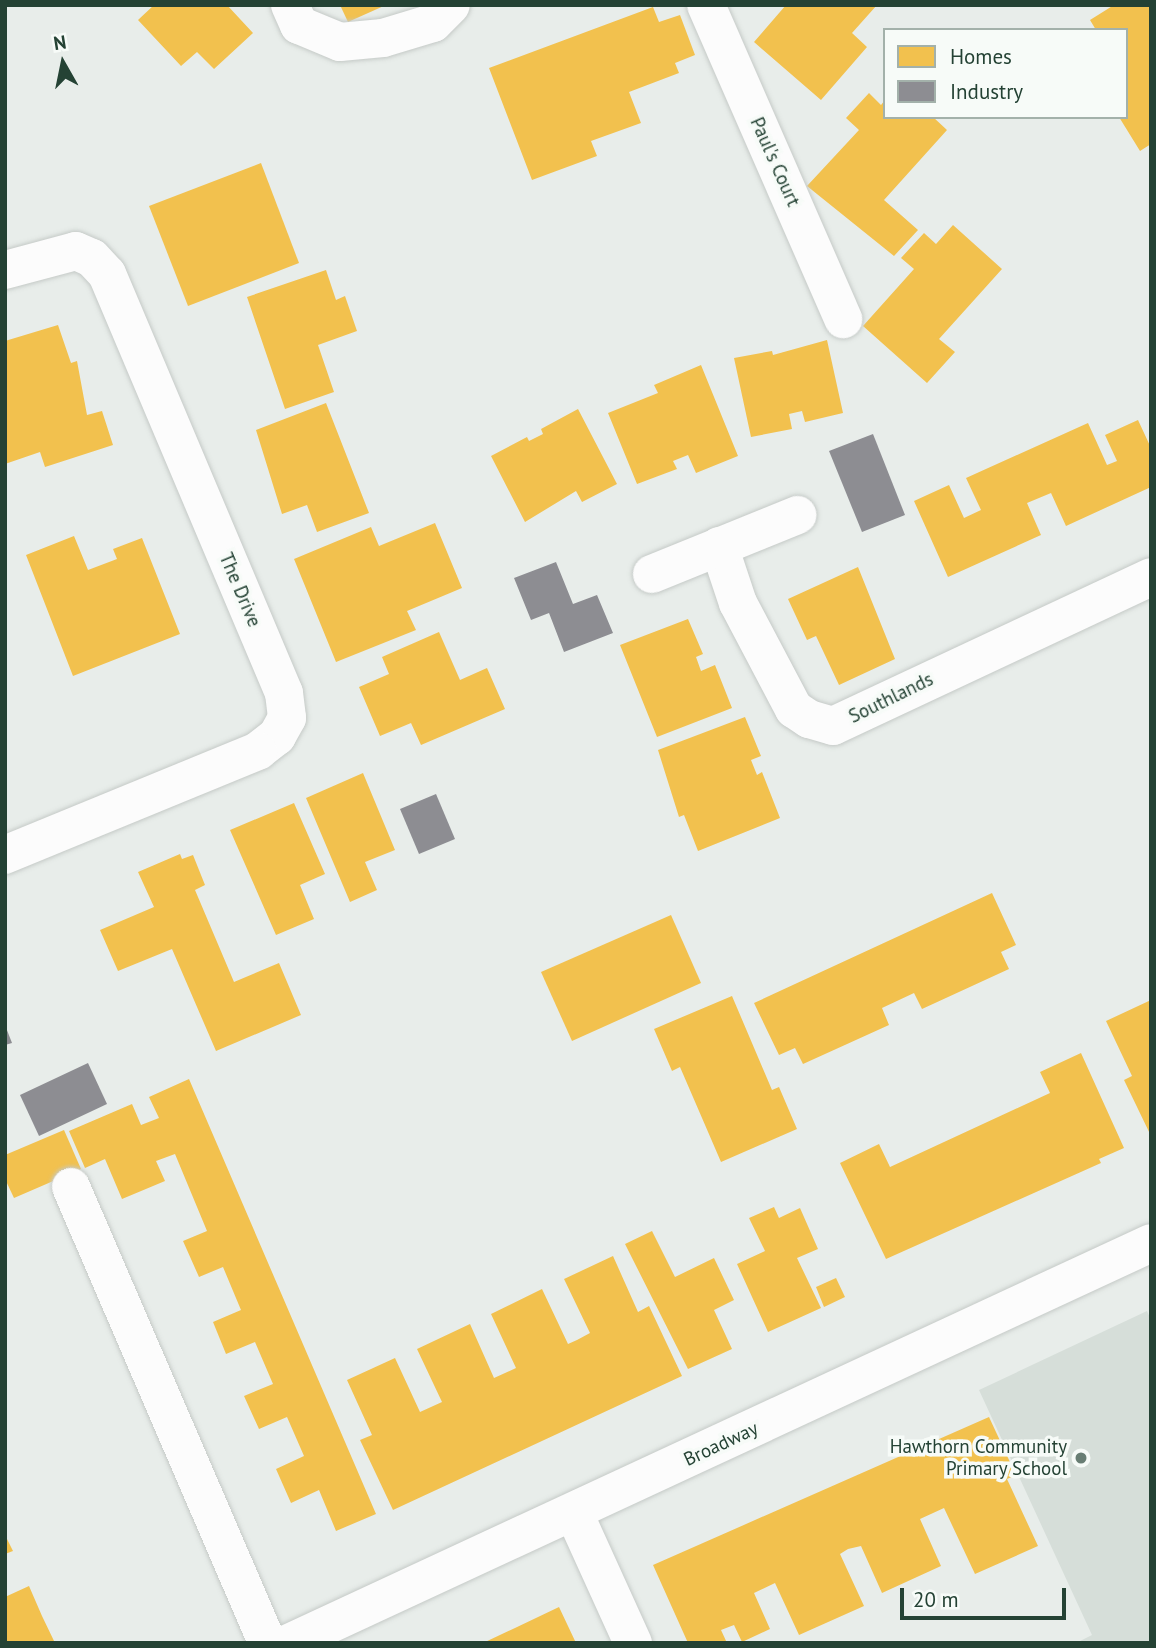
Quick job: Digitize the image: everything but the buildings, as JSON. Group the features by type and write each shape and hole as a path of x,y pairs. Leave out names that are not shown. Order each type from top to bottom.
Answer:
{"street":[{"path":"294,15 340,42 383,38 433,23 452,5"},
{"name":"Paul's Court","path":"706,5 843,318"},
{"name":"The Drive","path":"5,270 76,251 92,258 107,274 284,693 287,718 277,736 258,751 5,855"},
{"path":"652,574 797,515"},
{"name":"Southlands","path":"719,546 738,603 794,709 809,719 833,726 1151,576"},
{"path":"71,1187 267,1643"},
{"name":"Broadway","path":"289,1643 1151,1243"},
{"path":"574,1513 633,1643"}],"shaded area":[{"name":"Hawthorn Community Primary School","path":"1147,1311 1151,1320 1151,1643 1076,1643 1092,1635 979,1390"}],"place":[{"name":"Hawthorn Community Primary School","path":"1081,1458"}]}
